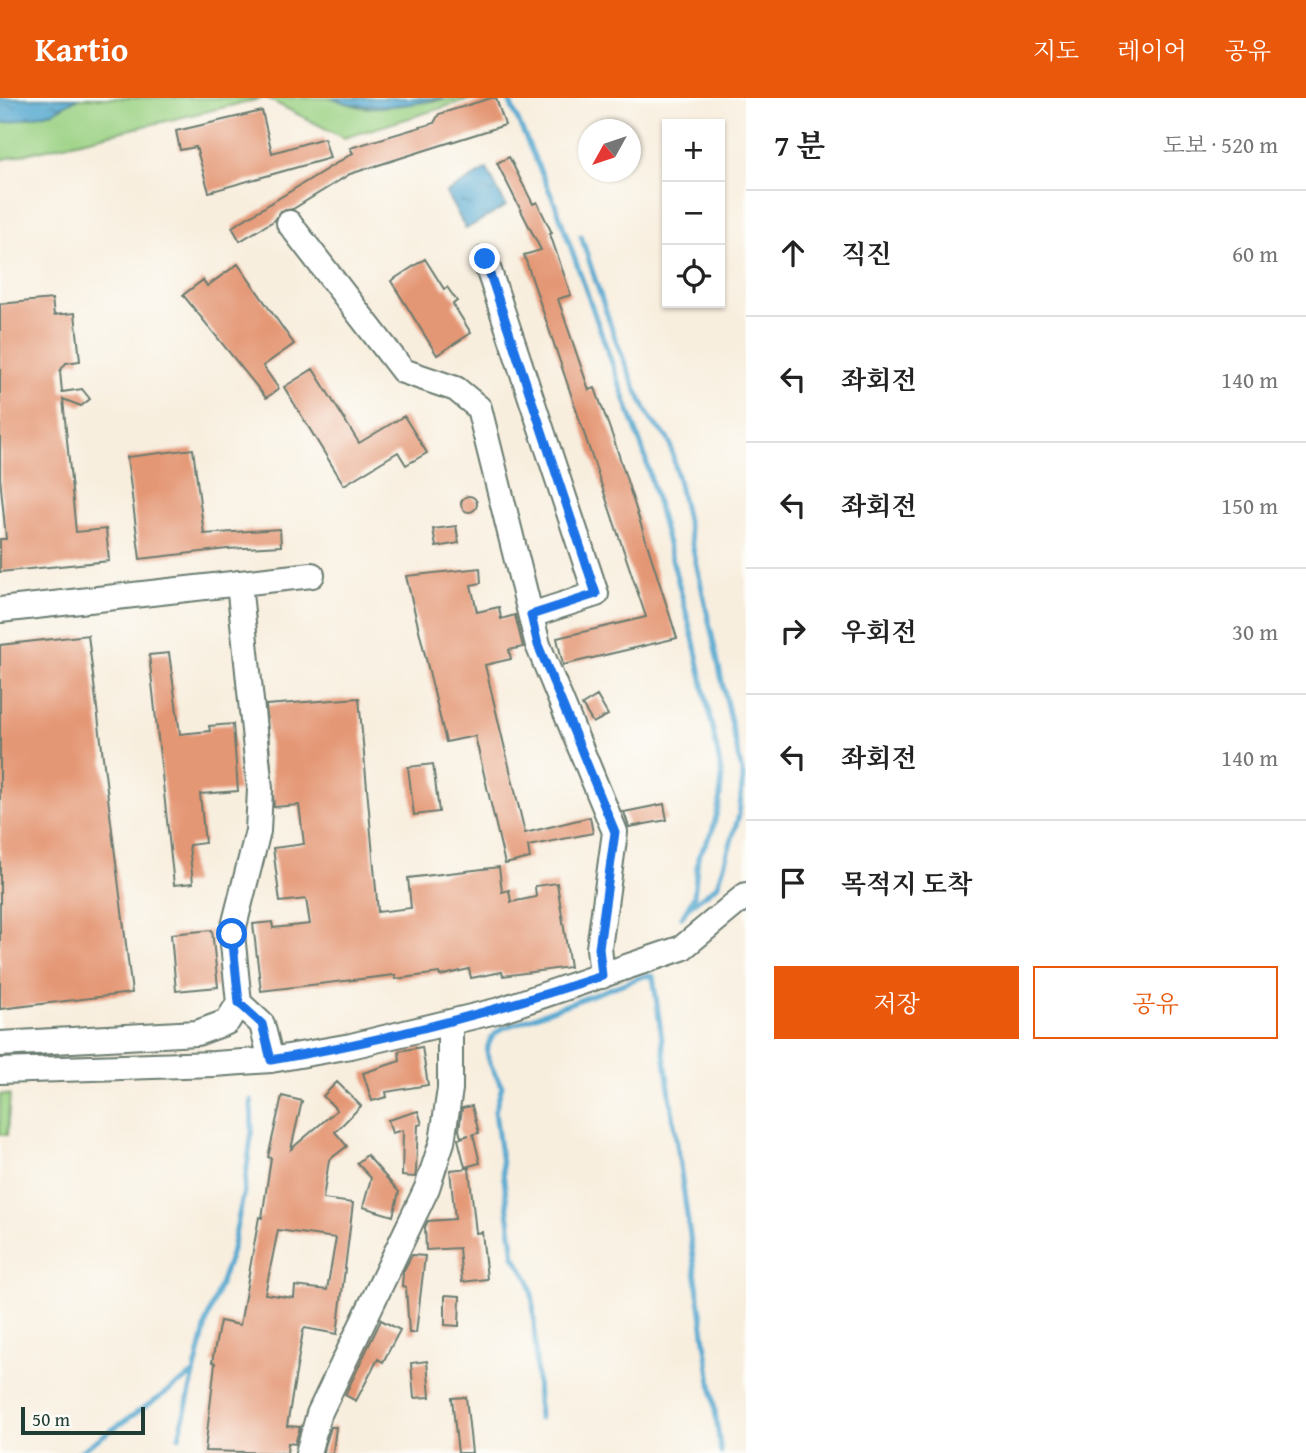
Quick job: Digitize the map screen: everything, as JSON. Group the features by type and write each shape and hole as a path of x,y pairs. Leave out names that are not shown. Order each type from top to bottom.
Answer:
{"street":[{"path":"289,223 403,371 456,389 479,408 538,645 615,832 599,948 602,976"},
{"path":"485,259 596,594 531,615"},
{"path":"0,610 312,575"},
{"path":"0,1044 197,1033 227,1022 239,1003 232,934 258,831 260,789 239,583"},
{"path":"0,1071 271,1060 351,1046 500,1010 682,948 746,895"},
{"path":"239,1003 262,1024 271,1060"},
{"path":"308,1453 319,1414 427,1188 442,1142 450,1089 450,1022"}],"green space":[{"path":"78,98 264,98 0,160 0,122 53,112"},
{"path":"266,98 331,98 367,108 474,98 344,138"},
{"path":"0,1094 10,1095 7,1135 0,1135"}],"water":[{"path":"0,98 78,98 53,112 6,123 0,122"},
{"path":"333,98 443,98 402,105 372,106 345,103"},
{"path":"487,169 506,206 466,229 446,193"}],"building":[{"path":"496,98 505,125 350,174 293,209 281,211 275,220 240,241 232,227 353,153 350,148 434,123 439,114"},
{"path":"262,111 272,153 324,138 330,158 209,192 196,147 180,150 176,131"},
{"path":"509,157 533,204 537,202 552,233 550,234 571,295 558,299 589,390 595,388 615,443 677,638 563,665 557,638 646,617 524,255 541,250 497,163"},
{"path":"425,259 444,289 447,287 457,301 453,304 471,333 437,355 391,281"},
{"path":"238,264 294,344 263,366 279,389 266,398 183,295 203,280 207,286"},
{"path":"52,299 54,315 75,313 80,361 66,363 60,371 62,392 82,389 90,399 81,406 63,399 76,532 106,529 109,561 0,572 0,539 6,539 0,477 0,304"},
{"path":"313,369 359,443 404,416 427,453 406,465 398,452 344,485 284,387"},
{"path":"193,449 204,534 280,529 281,546 140,559 127,457"},
{"path":"469,496 475,498 475,510 469,512 463,510 461,504 463,498"},
{"path":"456,526 459,543 436,547 433,529"},
{"path":"480,568 481,583 471,585 477,612 499,607 501,619 515,615 523,647 509,650 511,659 485,665 525,833 590,817 593,833 528,846 530,858 505,864 475,736 446,742 406,576"},
{"path":"88,635 132,993 0,1009 0,645"},
{"path":"169,653 180,734 210,731 209,726 233,724 238,791 200,794 205,843 189,845 193,883 174,885 149,655"},
{"path":"597,696 608,715 593,723 582,705"},
{"path":"359,698 378,912 411,908 408,878 499,867 502,892 509,890 511,902 536,897 535,886 557,883 570,967 503,976 502,972 471,978 469,969 440,976 439,973 395,979 395,975 261,991 253,924 272,922 273,928 310,924 306,899 280,902 273,848 304,844 299,805 274,807 266,705"},
{"path":"433,764 439,812 414,815 408,767"},
{"path":"664,804 667,820 629,827 624,812"},
{"path":"212,930 218,987 176,991 171,934"},
{"path":"422,1047 428,1085 386,1092 387,1097 372,1101 363,1073 400,1061 399,1051"},
{"path":"337,1082 361,1106 335,1132 347,1146 329,1160 323,1199 353,1203 337,1334 305,1328 303,1331 287,1426 300,1427 295,1444 288,1443 287,1453 205,1451 215,1363 212,1362 220,1321 240,1325 259,1217 262,1218 271,1158 268,1157 282,1096 302,1101 291,1149 337,1110 323,1096","holes":["278,1230 336,1238 327,1290 295,1286 294,1298 265,1294"]},
{"path":"472,1106 479,1133 473,1134 480,1163 465,1167 458,1139 469,1135 461,1137 459,1130 462,1108"},
{"path":"418,1111 422,1124 418,1125 415,1177 402,1176 403,1130 392,1133 388,1120"},
{"path":"367,1155 399,1192 393,1216 363,1207 371,1178 357,1163"},
{"path":"469,1168 476,1233 482,1232 487,1279 462,1282 459,1248 426,1250 425,1227 428,1221 455,1219 450,1170"},
{"path":"412,1255 425,1256 416,1333 409,1333 406,1287 402,1286 403,1272"},
{"path":"445,1295 460,1296 459,1326 445,1325"},
{"path":"381,1320 400,1330 383,1362 378,1359 356,1401 345,1395"},
{"path":"427,1361 430,1397 414,1398 411,1363"},
{"path":"466,1397 472,1453 458,1453 452,1398"},
{"path":"331,1427 336,1427 333,1453 323,1453"}],"waterway":[{"path":"508,98 556,206 644,453 694,642 716,745 722,777 719,804 712,832 698,857 694,896 682,917"},
{"path":"581,236 629,374 650,418 670,443 743,777 739,815 718,885 690,906"},
{"path":"539,1419 533,1300 529,1280 514,1256 495,1111 502,1086 490,1064 487,1050 493,1036 501,1029 644,976 653,976 721,1453"},
{"path":"179,1437 207,1320 231,1254 244,1191 252,1130 251,1100"},
{"path":"78,1453 193,1374"}],"route":[{"path":"232,934 239,1003 262,1024 271,1060 351,1046 500,1010 602,976 599,948 615,832 538,645 531,615 596,594 485,259"}]}
